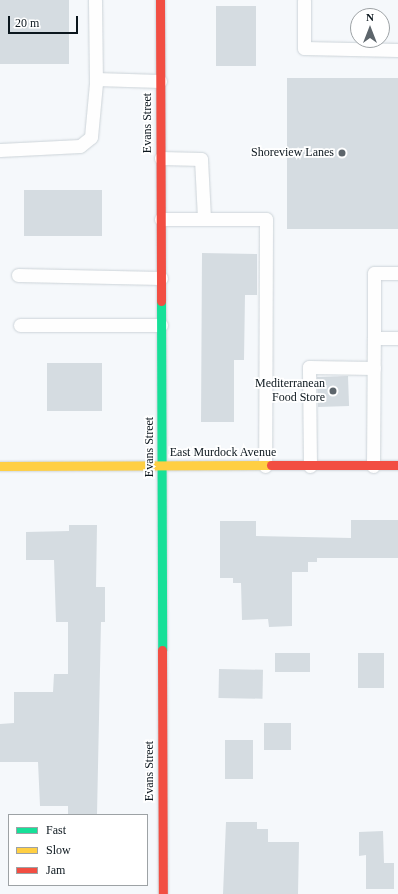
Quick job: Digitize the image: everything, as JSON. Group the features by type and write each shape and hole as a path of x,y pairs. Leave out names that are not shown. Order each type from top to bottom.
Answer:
{"street":[{"name":"Evans Street","path":"160,0 164,894"},
{"name":"East Murdock Avenue","path":"0,466 398,466"}],"lane":[{"path":"0,150 80,146 91,137 96,79 96,0"},
{"path":"304,0 304,48 398,50"},
{"path":"96,79 160,81"},
{"path":"161,158 201,159 204,219"},
{"path":"161,219 266,219 266,466"},
{"path":"373,466 374,273 398,273"},
{"path":"18,275 161,278"},
{"path":"20,325 162,325"},
{"path":"374,338 398,338"},
{"path":"310,466 309,367 374,368"}],"building":[{"path":"0,0 69,0 69,64 0,64"},
{"path":"216,6 256,6 256,66 216,66"},
{"name":"Shoreview Lanes","path":"287,78 398,78 398,229 287,229"},
{"path":"24,190 102,190 102,236 24,236"},
{"path":"202,253 257,254 257,295 245,295 244,360 234,360 234,422 201,422"},
{"path":"47,363 102,363 102,411 47,411"},
{"path":"348,376 349,406 318,407 317,377"},
{"path":"351,520 398,520 398,558 317,558 317,562 308,562 308,572 292,572 292,626 269,627 268,619 242,620 241,583 233,583 233,578 220,578 220,521 256,521 256,536 351,538"},
{"path":"69,525 97,525 96,587 105,587 105,622 101,622 97,814 68,814 68,806 40,806 38,762 0,762 0,724 14,723 14,692 53,692 54,674 68,674 68,622 56,622 54,560 26,560 26,532 69,531"},
{"path":"275,653 310,653 310,672 275,672"},
{"path":"358,653 384,653 384,688 358,688"},
{"path":"219,669 263,670 262,699 218,698"},
{"path":"264,723 291,723 291,750 264,750"},
{"path":"225,740 253,740 253,779 225,779"},
{"path":"226,822 257,822 257,829 268,829 268,842 299,842 298,894 223,894"},
{"path":"383,831 384,863 394,863 394,889 366,889 366,855 359,856 359,832"}],"traffic: fast":[{"path":"161,301 162,650"}],"traffic: slow":[{"path":"0,466 271,465"}],"traffic: jam":[{"path":"160,0 161,301"},
{"path":"271,465 398,465"},
{"path":"162,650 163,894"}],"place":[{"name":"Shoreview Lanes","path":"342,153"},
{"name":"Mediterranean Food Store","path":"333,391"}]}
